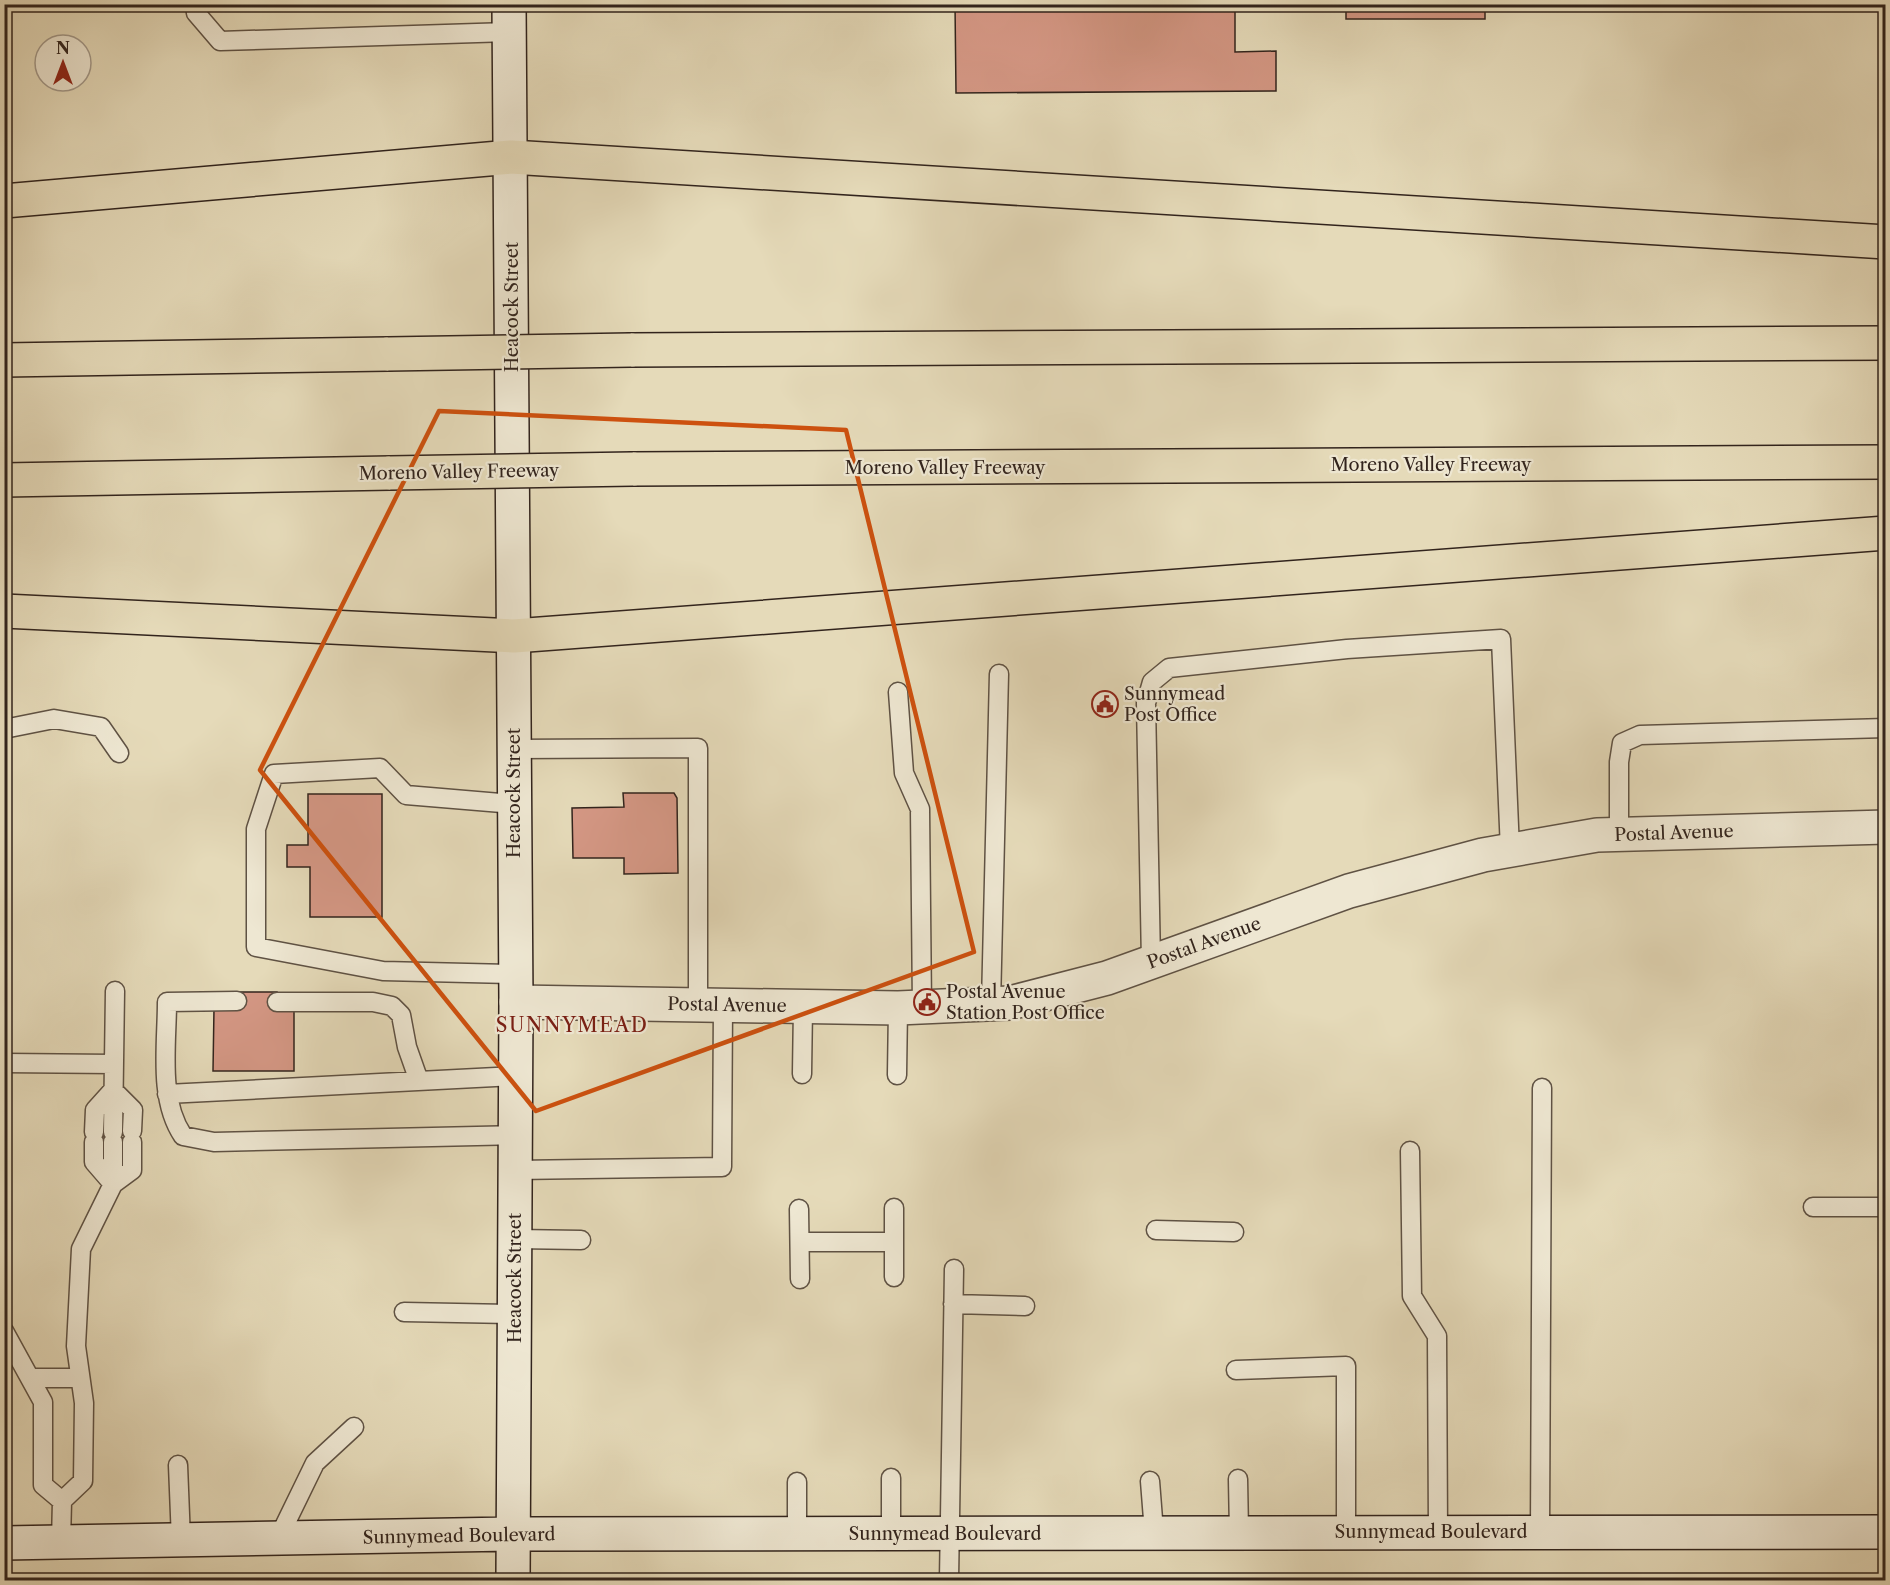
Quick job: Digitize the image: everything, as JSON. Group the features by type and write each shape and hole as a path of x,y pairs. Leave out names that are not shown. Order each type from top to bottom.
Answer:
{"highway":[{"path":"4,201 511,157 1886,242"},
{"path":"4,360 631,350 1886,343"},
{"name":"Moreno Valley Freeway","path":"4,480 633,470 1886,462"},
{"path":"4,611 514,636 1886,533"}],"main road":[{"name":"Heacock Street","path":"509,18 516,1076 513,1581"},
{"name":"Postal Avenue","path":"515,988 710,1005 910,1008 1010,1003 1107,978 1349,891 1510,850 1597,835 1886,827"},
{"name":"Sunnymead Boulevard","path":"4,1544 513,1534 1886,1532"}],"lane":[{"path":"195,4 196,13 220,41 509,18"},
{"path":"1151,962 1146,703 1152,682 1169,668 1347,649 1501,639 1510,850"},
{"path":"991,1004 999,674"},
{"path":"897,1075 910,1008 920,809 904,773 898,692"},
{"path":"4,729 54,719 101,727 119,753"},
{"path":"1619,834 1619,762 1622,743 1640,735 1886,728"},
{"path":"515,749 698,748 710,1005 722,1167 516,1170"},
{"path":"513,804 406,795 380,768 274,774 256,829 256,947 383,971 515,988"},
{"path":"61,1542 62,1501 83,1481 84,1403 76,1346 81,1249 112,1184 115,991"},
{"path":"237,1001 167,1002 167,1094 174,1122 183,1136 214,1142 516,1135"},
{"path":"277,1002 373,1002 392,1006 401,1015 407,1047 419,1081"},
{"path":"802,1074 803,1007"},
{"path":"4,1063 114,1064"},
{"path":"167,1094 516,1076"},
{"path":"1540,1532 1542,1088"},
{"path":"112,1184 132,1170 133,1110 114,1090"},
{"path":"112,1184 94,1162 94,1137 95,1110 114,1090"},
{"path":"1410,1151 1412,1296 1437,1336 1438,1532"},
{"path":"1813,1207 1886,1207"},
{"path":"894,1208 894,1277"},
{"path":"799,1209 800,1279"},
{"path":"1156,1230 1234,1232"},
{"path":"516,1239 581,1240"},
{"path":"800,1242 894,1242"},
{"path":"950,1581 954,1269"},
{"path":"953,1304 1025,1306"},
{"path":"404,1312 516,1314"},
{"path":"4,1331 43,1402 43,1485 62,1501"},
{"path":"1236,1370 1346,1366 1346,1532"},
{"path":"30,1378 80,1378"},
{"path":"278,1539 315,1463 354,1427"},
{"path":"178,1464 181,1540"},
{"path":"891,1478 891,1534"},
{"path":"1238,1479 1239,1532"},
{"path":"1150,1481 1155,1532"},
{"path":"797,1482 797,1535"}],"highlighted area":[{"path":"439,411 846,430 974,952 536,1111 260,770"}],"building":[{"path":"955,4 1235,4 1235,52 1276,51 1276,91 956,93"},
{"path":"1346,4 1485,4 1485,19 1346,19"},
{"path":"623,793 674,793 677,798 678,873 624,874 624,858 573,858 572,808 624,807"},
{"path":"308,794 382,794 382,917 310,917 310,867 287,867 287,845 308,845"},
{"path":"237,992 277,992 277,1011 294,1011 294,1071 213,1071 214,1008 237,1008"}],"place":[{"name":"Sunnymead Post Office","path":"1105,704"},
{"name":"Postal Avenue Station Post Office","path":"927,1002"}],"district":[{"name":"SUNNYMEAD","path":"572,1025"}]}
